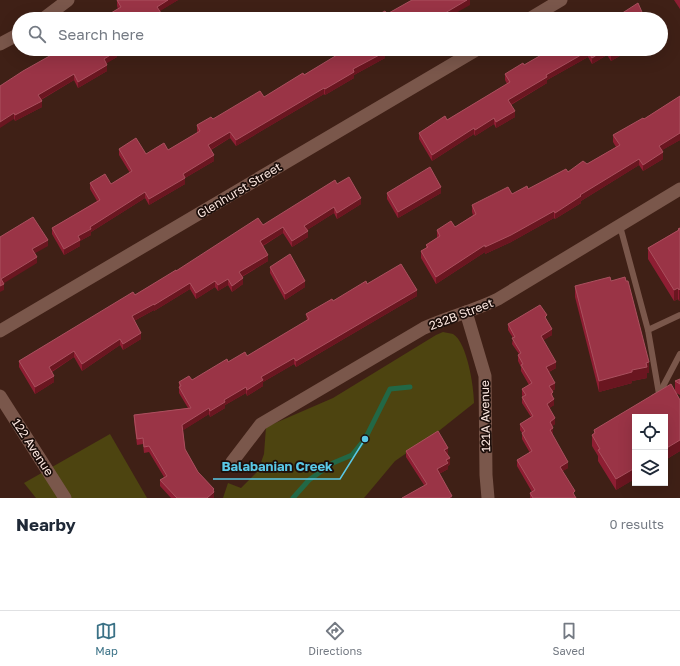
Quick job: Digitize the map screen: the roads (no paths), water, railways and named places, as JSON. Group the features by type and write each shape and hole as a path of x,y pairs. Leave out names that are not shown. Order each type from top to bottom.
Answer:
{"street":[{"path":"52,12 68,0"},
{"path":"541,12 561,0"},
{"path":"0,44 12,38"},
{"name":"Glenhurst Street","path":"0,331 466,56"},
{"name":"232B Street","path":"232,462 261,424 424,328 441,320 484,306 498,299 680,189"},
{"name":"121A Avenue","path":"466,312 485,376 486,475 488,498"},
{"name":"122 Avenue","path":"0,396 65,498"}],"lane":[{"path":"620,226 648,330 659,394"},
{"path":"648,330 680,315"},
{"path":"646,402 659,394 680,354"}],"waterway":[{"path":"293,498 309,480 333,463 352,455 365,439 390,389 410,387"}],"place":[{"name":"Balabanian Creek","path":"365,439"}]}
